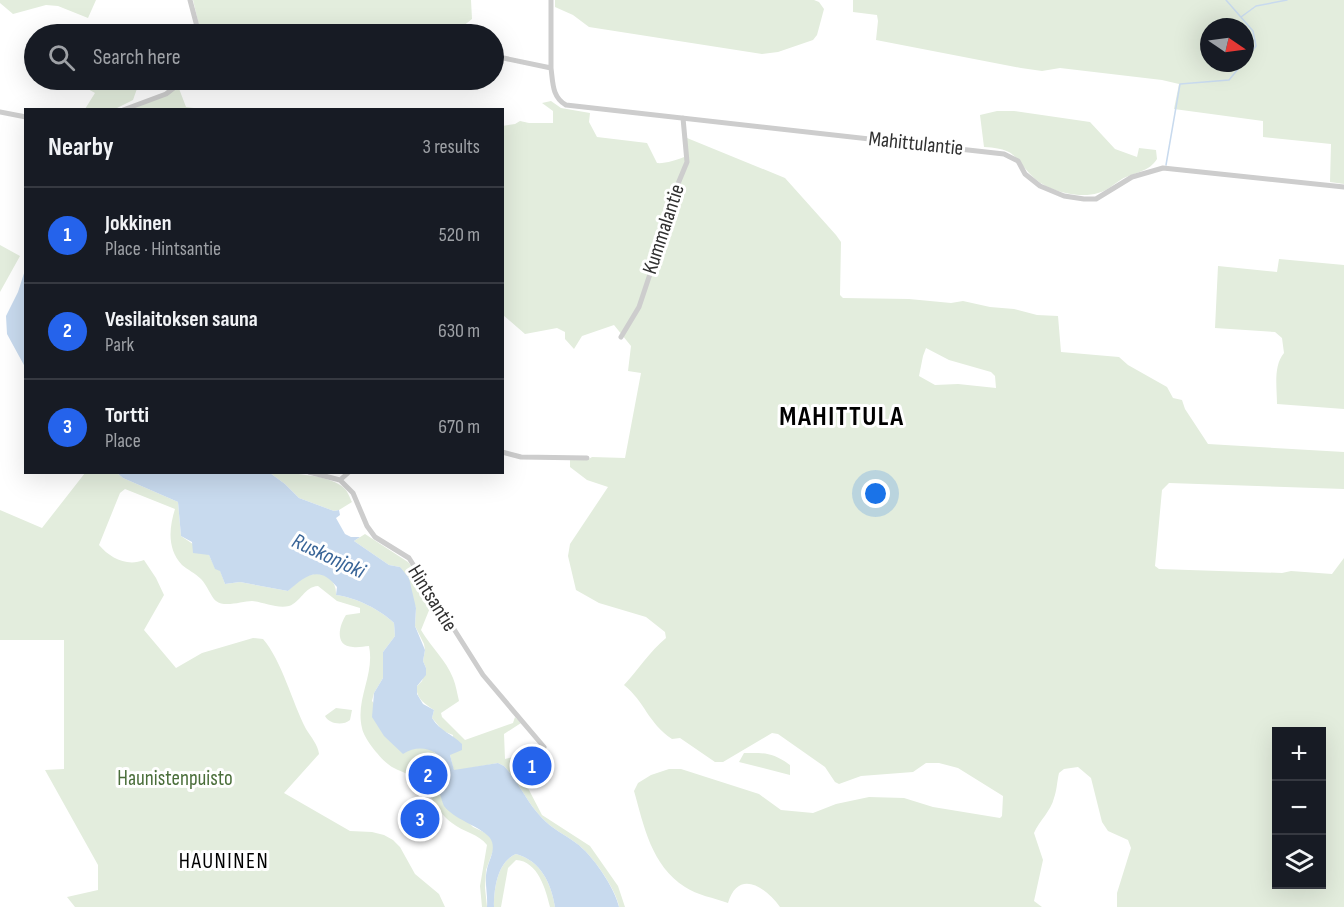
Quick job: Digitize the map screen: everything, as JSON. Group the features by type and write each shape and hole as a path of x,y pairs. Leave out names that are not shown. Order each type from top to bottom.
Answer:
{"street":[{"path":"190,0 196,24"},
{"name":"Mahittulantie","path":"551,0 551,68 554,92 559,101 566,105 1004,154 1018,161 1025,174 1040,186 1064,196 1084,199 1096,199 1132,177 1163,168 1344,187"},
{"path":"504,58 551,68"},
{"path":"128,108 171,90"},
{"path":"0,112 24,117"},
{"name":"Kummalantie","path":"621,337 639,307 675,191 687,162 683,118"},
{"path":"504,453 521,457 587,458"},
{"path":"317,474 340,480 347,474"},
{"name":"Hintsantie","path":"340,480 353,494 367,526 375,537 409,558 415,565 483,675 544,747"}],"green space":[{"path":"0,0 96,0 88,18 58,6 46,5 13,14 0,3"},
{"path":"193,0 471,0 472,19 466,24 199,24"},
{"path":"555,0 814,0 819,2 824,9 817,35 813,40 778,52 762,54 589,27 573,15 555,7"},
{"path":"853,0 1344,0 1344,184 1330,182 1331,144 1263,137 1263,121 1174,109 1179,84 1060,68 1042,71 1021,68 876,40 877,15 853,12"},
{"path":"90,90 136,90 133,100 117,108 86,108 95,93"},
{"path":"170,90 180,90 186,107 194,108 135,108"},
{"path":"551,101 561,108 590,113 589,122 597,137 647,143 657,163 670,162 684,157 687,161 687,138 785,178 841,242 840,295 843,298 909,299 951,303 963,301 1037,315 1058,316 1061,352 1119,357 1128,365 1167,387 1173,398 1182,400 1185,409 1208,444 1344,452 1344,489 1169,483 1162,490 1155,566 1159,569 1282,573 1291,571 1332,574 1344,558 1344,907 1117,907 1117,893 1131,848 1128,840 1108,831 1102,822 1091,778 1078,767 1064,769 1059,773 1052,803 1034,833 1043,860 1034,901 1042,907 780,907 767,893 752,884 738,886 728,903 695,892 673,878 664,868 650,844 634,791 638,783 651,775 669,769 681,769 759,794 781,810 813,813 836,804 869,797 904,798 933,807 1000,818 1003,796 958,768 939,763 926,763 913,772 861,776 839,784 835,782 825,767 778,734 772,733 723,762 715,762 680,738 672,739 664,733 624,685 666,638 665,632 646,617 599,603 576,590 568,556 570,544 608,487 587,480 570,467 570,460 587,460 592,457 625,458 641,373 628,371 631,346 614,325 582,336 574,349 565,339 565,332 557,328 525,334 504,316 504,126 520,121 553,123 553,111 542,103","holes":["926,348 949,360 991,372 995,376 996,388 958,384 935,385 919,376"]},
{"path":"997,111 1014,111 1090,122 1115,149 1137,157 1139,148 1156,150 1157,159 1146,169 1122,179 1101,192 1082,195 1055,190 1033,177 1013,155 1003,150 984,147 980,115"},
{"path":"0,245 20,256 0,292"},
{"path":"1279,259 1344,265 1344,409 1277,404 1277,371 1284,353 1282,338 1275,332 1215,328 1218,266 1277,272"},
{"name":"Haunistenpuisto","path":"84,474 118,474 178,502 181,536 209,555 215,568 220,570 225,584 240,582 288,591 307,576 323,575 334,584 336,595 367,605 394,623 395,636 383,652 383,678 372,701 413,748 429,748 446,763 448,768 439,792 473,827 488,834 492,839 494,848 486,870 487,907 482,907 480,886 487,845 480,838 456,826 446,818 419,782 383,760 363,733 361,707 369,667 369,646 347,646 340,635 341,624 346,615 360,613 360,608 337,601 318,586 309,589 293,604 284,607 252,601 229,604 216,601 201,579 177,559 171,538 171,524 175,509 125,489 120,493 99,545 108,554 125,562 144,560 156,578 164,595 144,630 176,668 202,653 253,638 263,639 276,659 319,754 284,793 350,831 372,832 393,840 400,847 415,874 439,894 445,907 75,907 67,897 98,890 98,865 45,770 64,769 64,640 0,640 0,510 42,528"},
{"path":"271,474 309,475 330,480 345,489 352,502 334,511 299,498"},
{"path":"365,534 408,562 417,573 432,603 421,630 450,671 459,701 441,713 442,717 465,740 513,723 515,717 521,723 504,734 505,759 543,750 545,753 516,759 515,763 542,815 590,846 618,886 625,907 619,907 608,881 589,855 542,818 504,766 498,763 454,771 450,755 453,735 443,731 432,718 434,710 421,700 417,690 426,668 423,661 424,644 415,626 416,608 400,567 389,565 354,541"},
{"path":"336,708 352,710 350,720 340,723 327,719 325,716"},
{"path":"744,753 773,755 790,765 790,775 739,762"},
{"path":"516,854 532,862 543,874 551,890 555,907 550,907 540,877 530,865 516,860 508,868 501,907 494,907 498,877 505,863"}],"water":[{"path":"24,273 24,365 7,334 6,316"},
{"name":"Ruskonjoki","path":"118,474 271,474 299,498 334,511 339,510 340,515 336,518 345,534 360,537 354,541 389,565 400,567 409,578 416,608 415,626 425,650 423,661 426,675 417,686 417,694 423,704 434,710 432,718 435,722 462,744 462,750 450,755 454,770 498,763 504,766 542,818 582,848 596,863 608,881 619,907 555,907 551,890 543,874 532,862 516,854 505,863 498,877 494,907 487,907 486,874 493,845 490,837 485,833 444,806 439,792 448,768 444,761 440,756 428,750 416,749 403,754 384,736 372,717 374,693 383,678 383,652 395,636 394,623 367,605 336,595 337,587 330,580 318,574 306,577 288,591 240,582 225,584 220,571 215,569 209,555 193,553 192,542 181,536 178,502"}],"waterway":[{"path":"1226,0 1242,18"},
{"path":"1241,17 1256,6 1287,0"},
{"path":"1254,36 1256,46 1254,49"},
{"path":"1166,165 1180,84 1229,80 1236,72"}],"place":[{"name":"Jokkinen","path":"532,766"},
{"name":"Vesilaitoksen sauna","path":"428,775"},
{"name":"Tortti","path":"420,819"}],"district":[{"name":"MAHITTULA","path":"842,416"},
{"name":"HAUNINEN","path":"224,860"}]}
